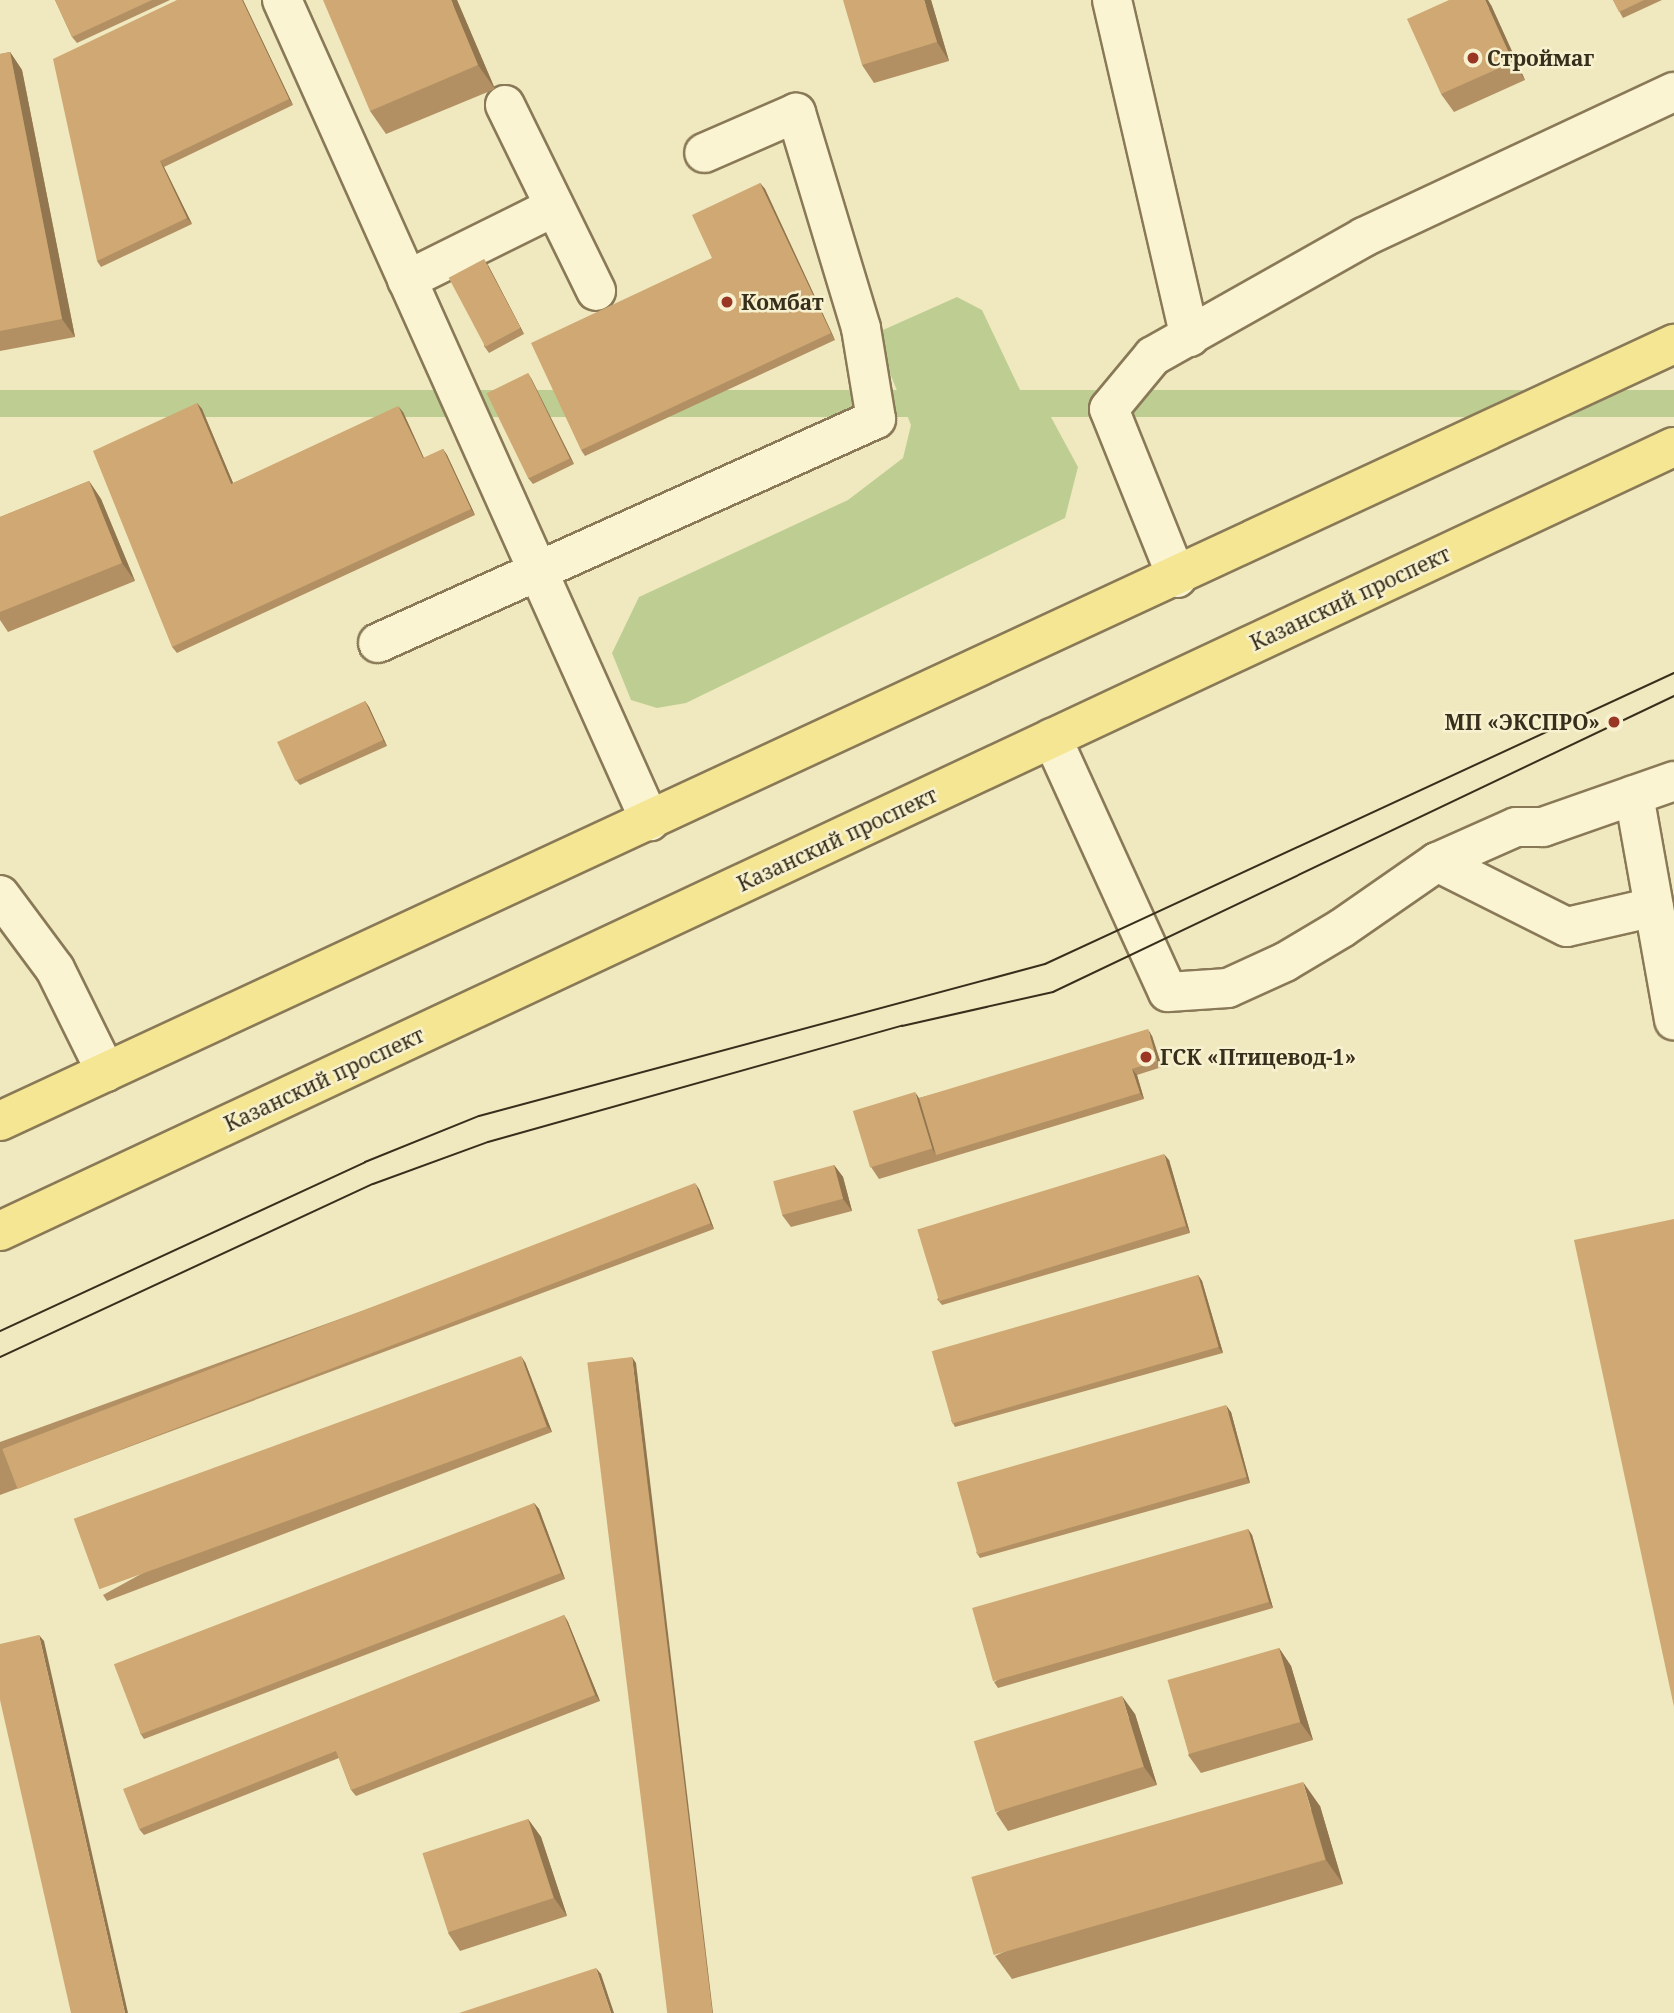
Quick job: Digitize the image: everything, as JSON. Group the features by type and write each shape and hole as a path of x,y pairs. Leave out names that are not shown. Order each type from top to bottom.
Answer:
{"main road":[{"path":"0,1121 1177,578 1674,344"},
{"name":"Казанский проспект","path":"0,1231 1674,447"}],"lane":[{"path":"282,0 650,821"},
{"path":"1112,0 1190,337"},
{"path":"1177,578 1109,410 1153,356 1364,237 1674,92"},
{"path":"505,105 596,291"},
{"path":"378,643 876,419 861,328 796,113 704,153"},
{"path":"407,280 554,207"},
{"path":"1052,738 1168,992 1228,988 1284,962 1437,862 1516,827 1543,827 1674,781"},
{"path":"1634,795 1674,1020"},
{"path":"1437,862 1567,927 1654,907"},
{"path":"0,895 55,969 106,1072"}],"green space":[{"path":"957,297 982,310 1031,413 1045,406 1078,467 1065,518 686,703 657,708 631,700 612,653 639,597 848,500 903,458 911,425 874,334"},
{"path":"0,390 1674,390 1674,417 0,417"}],"building":[{"path":"55,0 152,0 72,37"},
{"path":"177,0 242,0 289,99 160,161 187,218 97,261 53,59"},
{"path":"323,0 451,0 478,65 370,111"},
{"path":"843,0 924,0 937,42 862,65"},
{"name":"Строймаг","path":"1449,0 1485,0 1513,62 1441,94 1407,19"},
{"path":"1613,0 1644,0 1619,12"},
{"path":"10,52 62,319 0,331 0,54"},
{"name":"Комбат","path":"760,183 831,333 581,450 531,343 712,258 692,215"},
{"path":"484,259 521,328 485,347 449,278"},
{"path":"528,373 570,458 528,479 487,393"},
{"path":"197,403 231,484 398,406 423,458 443,449 471,509 172,647 93,451"},
{"path":"89,481 122,563 0,612 0,517"},
{"path":"365,701 383,740 295,781 277,742"},
{"path":"1148,1029 1157,1061 1132,1069 1140,1093 936,1155 919,1098"},
{"path":"915,1092 932,1148 870,1167 853,1111"},
{"path":"1164,1154 1186,1226 939,1301 917,1229"},
{"path":"834,1165 843,1199 782,1215 773,1181"},
{"path":"695,1183 710,1223 18,1489 2,1449"},
{"path":"1674,1219 1674,1707 1574,1240"},
{"path":"1198,1275 1219,1347 952,1423 932,1351"},
{"path":"521,1356 547,1426 99,1589 74,1519"},
{"path":"632,1357 713,2013 667,2013 587,1362"},
{"path":"1226,1405 1247,1477 978,1554 957,1482"},
{"path":"534,1503 561,1573 141,1734 114,1664"},
{"path":"1248,1529 1269,1602 993,1681 972,1608"},
{"path":"564,1615 595,1695 351,1790 336,1751 139,1829 123,1789"},
{"path":"39,1635 125,2013 71,2013 0,1700 0,1644"},
{"path":"1279,1648 1300,1722 1189,1754 1167,1680"},
{"path":"1122,1696 1144,1767 995,1812 974,1741"},
{"path":"1303,1782 1325,1860 994,1955 971,1877"},
{"path":"528,1819 554,1898 448,1932 422,1853"},
{"path":"596,1968 611,2013 459,2013"}],"tram line":[{"path":"0,1331 365,1162 479,1116 1045,964 1674,673"},
{"path":"0,1357 373,1184 488,1142 902,1026 1053,992 1674,696"}],"place":[{"name":"Строймаг","path":"1473,58"},
{"name":"Комбат","path":"727,302"},
{"name":"МП «ЭКСПРО»","path":"1614,722"},
{"name":"ГСК «Птицевод-1»","path":"1146,1057"}]}
